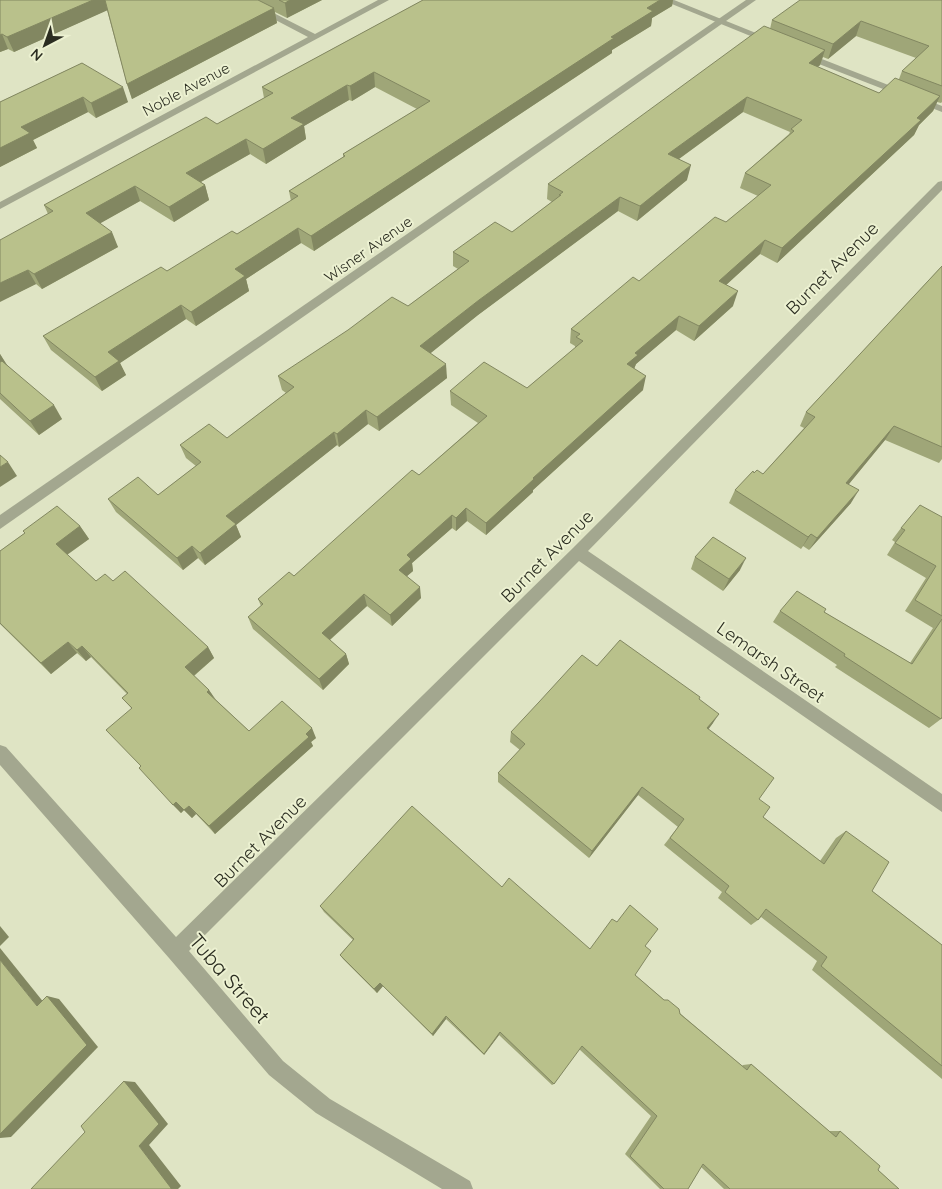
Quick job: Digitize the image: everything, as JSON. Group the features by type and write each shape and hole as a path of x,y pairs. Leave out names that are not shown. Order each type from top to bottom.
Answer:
{"street":[{"path":"240,0 315,37"},
{"name":"Noble Avenue","path":"0,206 386,0"},
{"path":"666,0 776,44"},
{"name":"Wisner Avenue","path":"0,523 752,0"},
{"path":"795,51 942,109"},
{"name":"Burnet Avenue","path":"176,951 578,552 942,184"},
{"name":"Lemarsh Street","path":"578,552 942,804"},
{"name":"Tuba Street","path":"0,753 176,951 276,1068 322,1106 462,1189"}],"building":[{"path":"0,0 93,0 7,37 2,34 0,35"},
{"path":"105,0 258,0 274,8 127,84"},
{"path":"279,0 290,0 285,3"},
{"path":"423,0 660,0 647,8 653,11 611,37 614,38 311,236 298,228 235,269 245,276 191,312 181,305 108,352 119,361 95,377 43,336 161,267 167,271 232,231 237,234 298,196 289,191 345,156 343,154 430,101 374,72 350,86 347,85 291,118 304,124 263,149 246,139 186,173 205,185 169,207 135,186 86,213 112,232 34,274 28,270 0,283 0,240 53,211 44,205 206,117 217,124 273,93 262,87"},
{"path":"800,0 942,0 942,86 902,71 929,46 861,21 833,44 772,20"},
{"path":"764,26 825,50 809,63 879,93 895,78 940,96 917,118 921,120 782,248 765,240 719,281 738,291 699,326 679,316 635,353 638,355 627,364 646,376 486,523 466,508 456,518 452,515 407,555 411,559 399,570 420,587 390,615 364,594 322,633 346,654 319,679 248,617 263,604 258,599 289,572 294,576 412,470 419,475 487,416 450,391 484,362 527,388 583,341 576,337 580,334 571,329 633,277 639,281 715,217 726,222 771,185 745,173 794,131 791,129 802,120 747,97 668,154 691,165 640,206 620,197 479,300 420,346 446,364 377,417 366,410 337,434 334,432 226,516 236,524 200,553 192,546 177,558 108,499 138,477 158,495 201,462 180,445 209,424 227,438 294,387 278,376 348,330 392,297 408,306 469,261 453,252 495,222 512,232 563,192 548,184"},
{"path":"82,63 123,87 91,103 83,97 21,127 30,133 0,148 0,102"},
{"path":"942,266 942,447 894,426 846,483 859,490 817,538 811,534 808,537 735,490 753,471 754,473 757,470 763,474 815,417 806,412"},
{"path":"2,361 54,405 30,421 0,393 0,362"},
{"path":"0,455 8,462 0,467"},
{"path":"920,505 942,517 942,616 915,600 936,566 895,543 905,530 901,528"},
{"path":"57,506 80,526 56,544 96,581 105,574 113,581 125,571 208,647 185,667 209,690 207,692 249,731 282,701 312,728 306,734 309,737 209,826 189,806 184,810 176,802 173,805 139,768 141,766 106,730 132,708 122,698 128,693 82,646 77,650 68,642 41,663 0,623 0,551"},
{"path":"713,537 746,558 729,579 695,557"},
{"path":"797,591 826,609 824,612 912,664 942,619 941,719 844,656 845,654 780,611"},
{"path":"620,640 700,697 699,699 719,714 707,728 774,778 759,799 770,807 763,817 824,864 846,831 889,862 872,891 942,945 942,1066 821,966 827,957 766,909 758,920 725,892 729,886 670,838 684,819 642,787 592,851 498,773 525,744 511,732 582,655 597,666"},
{"path":"412,806 502,887 509,878 590,949 612,919 617,922 630,905 658,929 645,946 651,951 635,975 664,1000 668,1000 679,1009 680,1014 747,1070 751,1064 836,1137 840,1131 880,1166 878,1170 899,1189 730,1189 703,1164 688,1189 664,1189 630,1156 657,1116 582,1046 554,1084 500,1032 484,1054 446,1016 432,1034 380,983 374,989 340,955 354,939 320,906"},
{"path":"0,960 37,1006 47,996 87,1045 0,1134"},
{"path":"124,1081 159,1124 139,1146 171,1189 31,1189 85,1132 81,1126"}]}
